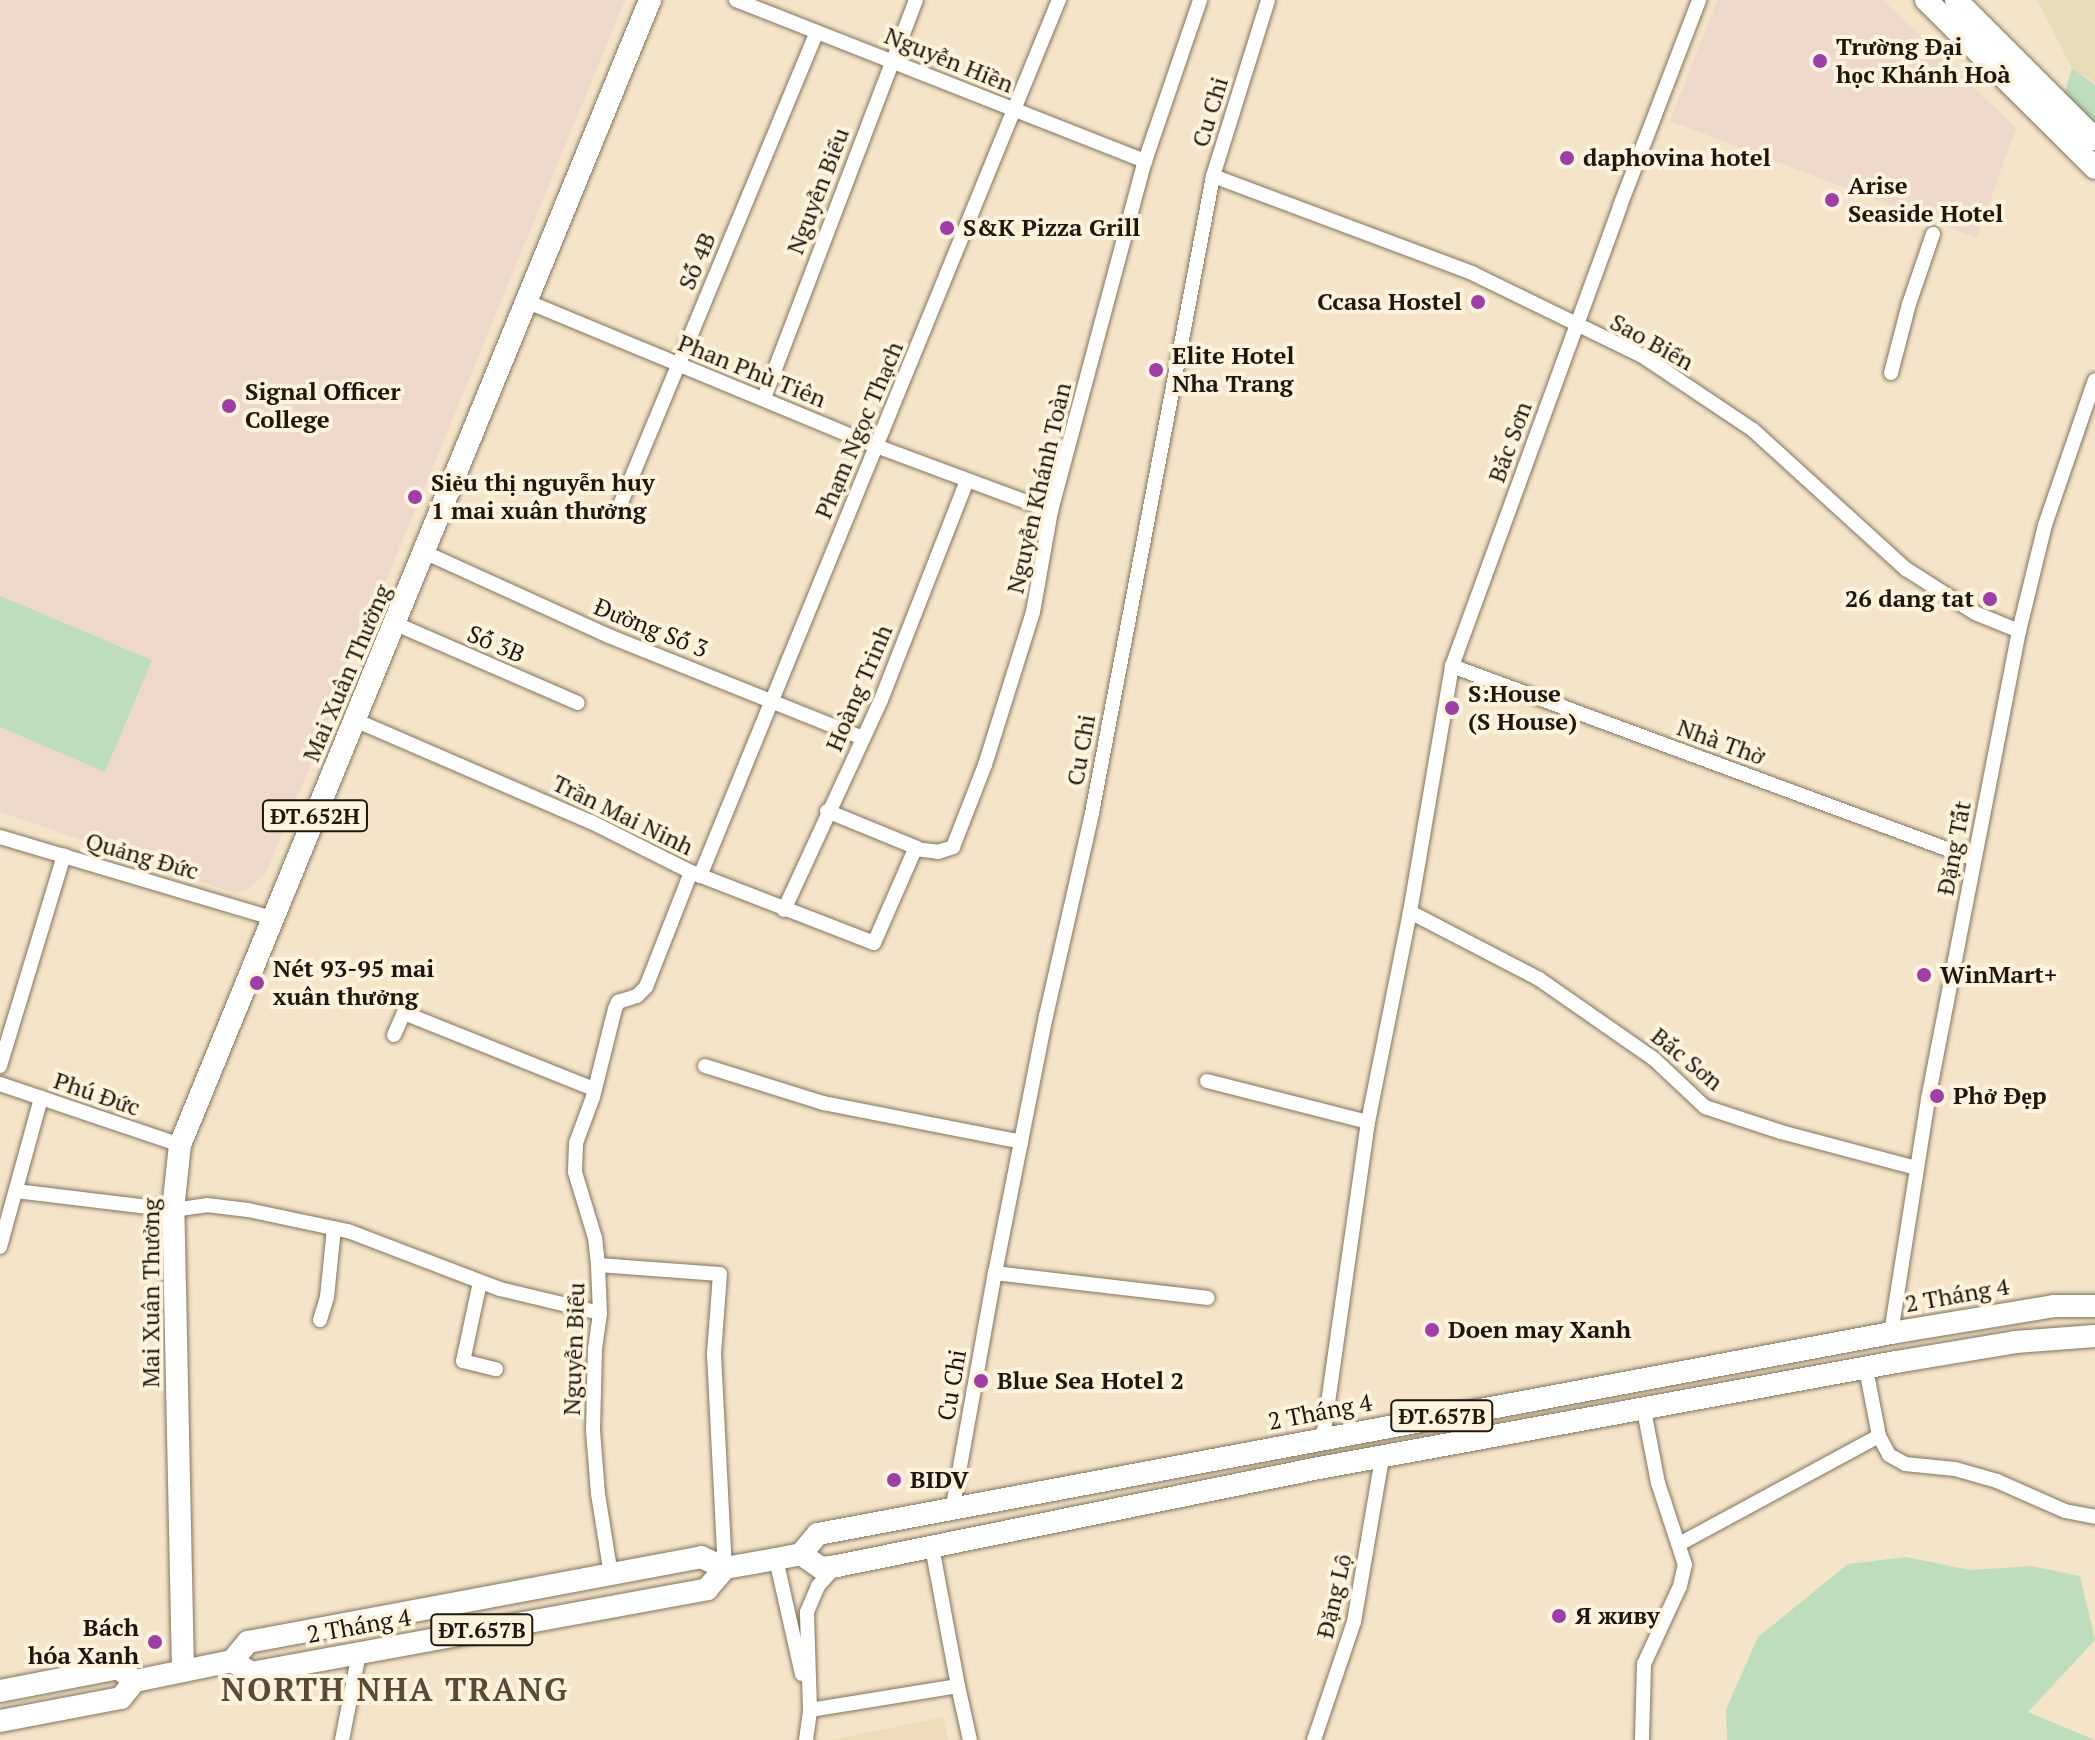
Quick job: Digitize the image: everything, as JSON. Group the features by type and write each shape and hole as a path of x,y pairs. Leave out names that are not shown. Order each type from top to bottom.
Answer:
{"main road":[{"name":"Mai Xuân Thưởng","path":"183,1671 173,1210 180,1145 426,553 650,0"},
{"path":"1926,0 2095,168"},
{"path":"1956,0 2095,139"},
{"name":"2 Tháng 4","path":"0,1721 121,1698 135,1681 232,1661 248,1642 701,1557 725,1568 776,1559 801,1554 818,1534 1891,1333 2040,1308 2095,1306"},
{"path":"1891,1333 1896,1362"},
{"name":"ĐT.657B","path":"801,1554 821,1568 837,1566 1319,1468 1896,1362 2015,1342 2095,1336"},
{"path":"1319,1468 1323,1438"},
{"name":"2 Tháng 4","path":"232,1661 251,1673 707,1589 725,1568"},
{"name":"2 Tháng 4","path":"0,1691 118,1668 135,1681"}],"street":[{"name":"Nguyễn Hiền","path":"736,0 1145,161"},
{"name":"Nguyễn Biểu","path":"764,398 916,0"},
{"name":"Phạm Ngọc Thạch","path":"696,874 1059,0"},
{"name":"Nguyễn Khánh Toàn","path":"917,848 945,851 953,847 960,835 1033,612 1051,511 1145,161 1200,0"},
{"name":"Cu Chi","path":"952,1511 1021,1142 1092,813 1213,176 1268,0"},
{"name":"Bắc Sơn","path":"1323,1438 1368,1122 1410,912 1452,666 1699,0"},
{"name":"Số 4B","path":"620,505 816,34"},
{"name":"Sao Biển","path":"1213,176 1472,273 1576,327 1644,357 1724,408 1906,569 1975,613 2019,631"},
{"path":"1891,373 1909,304 1933,234"},
{"name":"Phan Phù Tiên","path":"528,302 876,446 1051,511"},
{"name":"Đặng Tất","path":"1891,1333 1916,1168 2019,631 2049,512 2095,380"},
{"name":"Hoàng Trinh","path":"784,910 863,738 967,481"},
{"name":"Đường Số 3","path":"426,553 609,636 863,738"},
{"name":"Số 3B","path":"396,624 578,703"},
{"name":"Nhà Thờ","path":"1452,666 1974,859"},
{"name":"Trần Mai Ninh","path":"355,720 591,822 696,874 874,943 917,848"},
{"path":"827,811 917,848"},
{"name":"Quảng Đức","path":"0,837 272,918"},
{"path":"0,1066 64,856"},
{"name":"Nguyễn Biểu","path":"611,1575 598,1494 593,1430 594,1361 600,1313 598,1265 595,1238 575,1172 578,1129 594,1089 618,1002 637,996 646,987 696,874"},
{"name":"Bắc Sơn","path":"1410,912 1539,979 1654,1059 1705,1107 1781,1132 1916,1168"},
{"path":"394,1035 404,1013 594,1089"},
{"path":"705,1066 823,1103 1021,1142"},
{"path":"1207,1081 1368,1122"},
{"name":"Phú Đức","path":"0,1084 180,1145"},
{"path":"1,1239 41,1098"},
{"path":"16,1191 173,1210 207,1205 334,1228 480,1282 600,1313"},
{"path":"320,1320 327,1297 334,1228"},
{"path":"598,1265 720,1274 714,1354 725,1568"},
{"path":"995,1273 1208,1298"},
{"path":"480,1282 463,1361 496,1369"},
{"path":"1866,1369 1879,1436 1889,1455 1905,1464 1969,1473 2010,1485 2065,1511 2095,1517"},
{"path":"1642,1740 1644,1664 1680,1586 1685,1565 1681,1543 1658,1483 1644,1410"},
{"path":"1681,1543 1879,1436"},
{"name":"Đặng Lộ","path":"1314,1740 1358,1609 1382,1458"},
{"path":"932,1547 970,1740"},
{"path":"776,1559 810,1710"},
{"path":"806,1740 810,1710 807,1612 818,1586 837,1566"},
{"path":"342,1740 359,1653"},
{"path":"810,1710 958,1686"}],"shaded area":[{"name":"Signal Officer College","path":"0,0 625,0 266,873 248,889 234,893 0,812"},
{"name":"Trường Đại học Khánh Hoà","path":"1717,0 1883,0 2016,128 1977,238 1670,121"},
{"path":"943,1717 948,1740 831,1740"}],"green space":[{"path":"2072,68 2095,85 2095,129 2063,98"},
{"path":"0,596 152,660 105,772 0,727"},
{"path":"1906,1557 1970,1570 2031,1566 2080,1576 2095,1640 2028,1712 2095,1740 1727,1740 1726,1709 1758,1637 1848,1564"}],"sand":[{"path":"2037,0 2095,0 2095,83 2072,68"}],"place":[{"name":"Trường Đại học Khánh Hoà","path":"1820,61"},
{"name":"daphovina hotel","path":"1567,158"},
{"name":"Arise Seaside Hotel","path":"1832,200"},
{"name":"S&K Pizza Grill","path":"947,228"},
{"name":"Ccasa Hostel","path":"1478,302"},
{"name":"Elite Hotel Nha Trang","path":"1156,370"},
{"name":"Signal Officer College","path":"229,406"},
{"name":"Siẻu thị nguyễn huy 1 mai xuân thưởng","path":"415,497"},
{"name":"26 dang tat","path":"1990,599"},
{"name":"S:House (S House)","path":"1452,708"},
{"name":"WinMart+","path":"1924,975"},
{"name":"Nét 93-95 mai xuân thưởng","path":"257,983"},
{"name":"Phở Đẹp","path":"1937,1096"},
{"name":"Doen may Xanh","path":"1432,1330"},
{"name":"Blue Sea Hotel 2","path":"981,1381"},
{"name":"BIDV","path":"894,1480"},
{"name":"Я живу","path":"1559,1616"},
{"name":"Bách hóa Xanh","path":"155,1642"}],"district":[{"name":"NORTH NHA TRANG","path":"395,1689"}]}
